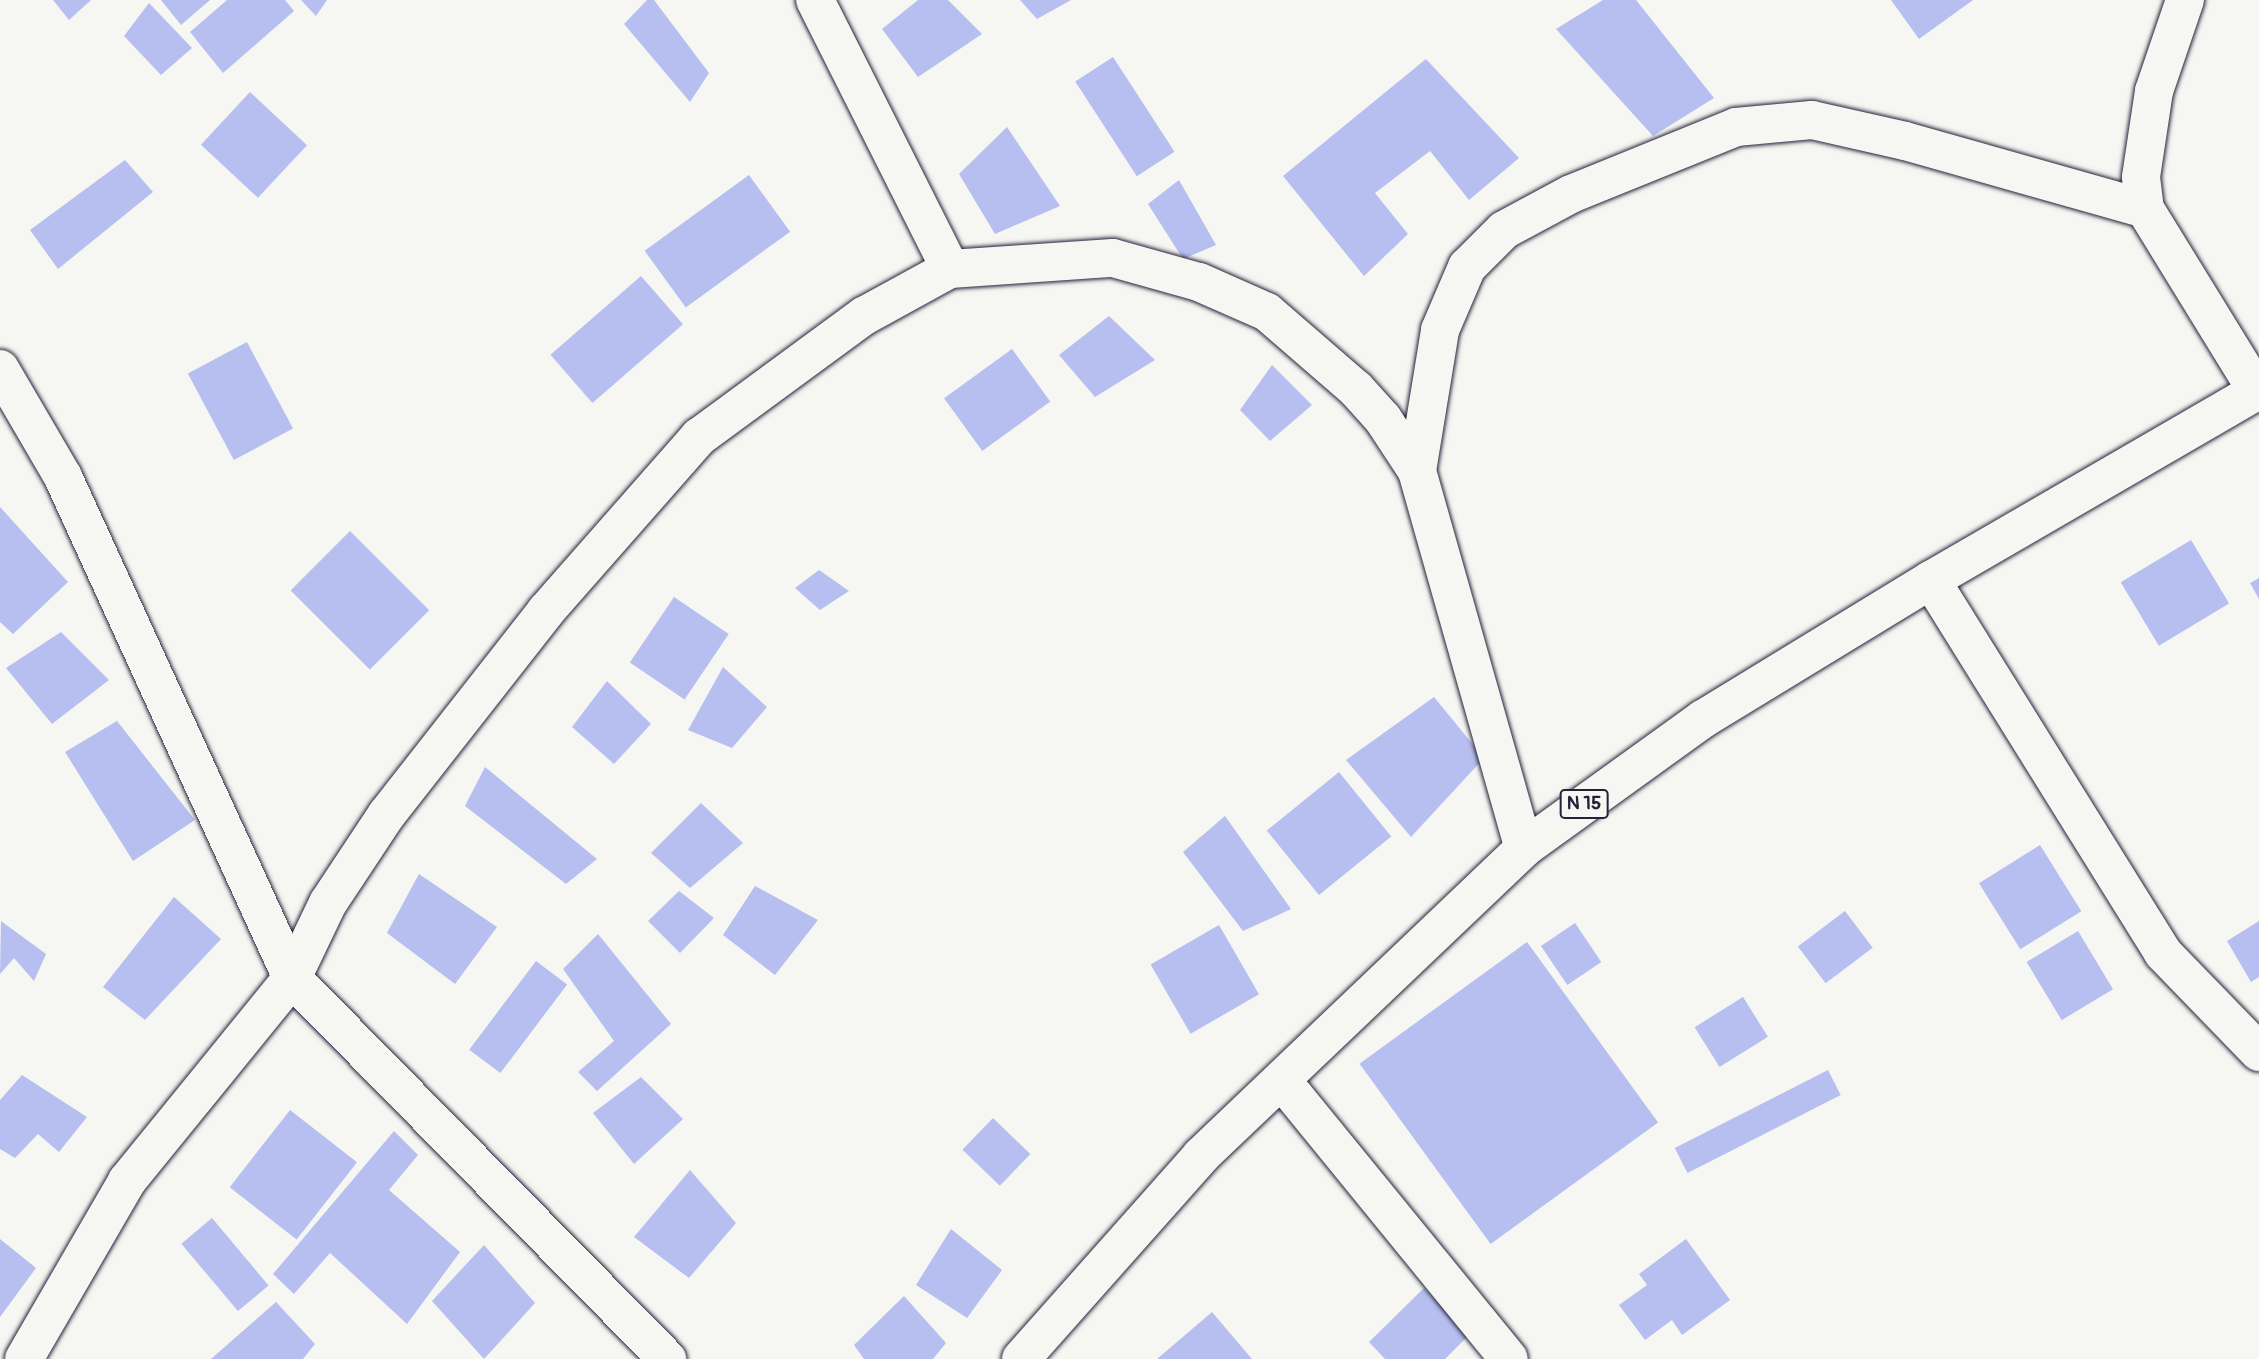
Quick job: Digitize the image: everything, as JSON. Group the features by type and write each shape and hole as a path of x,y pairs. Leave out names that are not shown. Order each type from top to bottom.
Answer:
{"main road":[{"path":"815,0 950,269"},
{"path":"2185,0 2154,91 2141,177 2145,209 2258,391"},
{"path":"1417,471 1440,330 1467,267 1504,230 1571,194 1736,127 1812,120 1905,141 2145,209"},
{"path":"24,1359 127,1181 292,978 328,903 433,749 667,468 699,437 864,316 950,269 1113,258 1199,282 1267,312 1315,349 1383,419 1417,471 1524,848"},
{"path":"0,369 63,477 292,978 667,1359"},
{"name":"N 15","path":"1021,1359 1202,1156 1283,1082 1524,848 1703,719 1931,580 2258,391"},
{"path":"1931,580 2162,953 2259,1052"},
{"path":"1283,1082 1509,1359"}],"building":[{"path":"53,0 91,0 69,20"},
{"path":"161,0 210,0 181,25"},
{"path":"227,0 285,0 294,11 223,73 190,32"},
{"path":"301,0 327,0 316,16"},
{"path":"647,0 654,0 709,73 690,102 624,24"},
{"path":"918,0 948,0 982,34 918,77 882,29"},
{"path":"1020,0 1071,0 1037,19"},
{"path":"1603,0 1636,0 1714,98 1653,136 1556,29"},
{"path":"1891,0 1973,0 1919,39"},
{"path":"149,3 192,48 161,75 124,36"},
{"path":"1113,57 1175,152 1137,176 1075,82"},
{"path":"1426,59 1519,158 1469,200 1430,151 1375,193 1408,234 1364,276 1283,176"},
{"path":"250,92 307,145 258,198 201,145"},
{"path":"1007,127 1060,206 995,234 959,174"},
{"path":"125,160 153,192 58,269 30,230"},
{"path":"749,175 790,232 686,307 645,251"},
{"path":"1179,180 1216,245 1183,259 1148,204"},
{"path":"641,276 683,324 592,403 550,355"},
{"path":"1109,316 1155,360 1095,397 1059,355"},
{"path":"247,342 293,429 234,460 188,373"},
{"path":"1012,349 1050,402 982,451 944,398"},
{"path":"1272,365 1312,405 1270,441 1240,410"},
{"path":"0,507 68,582 13,634 0,622"},
{"path":"350,531 429,610 370,670 291,590"},
{"path":"2191,540 2229,603 2159,646 2121,582"},
{"path":"819,570 849,591 820,610 795,588"},
{"path":"2259,578 2259,599 2250,583"},
{"path":"674,597 729,634 685,699 630,662"},
{"path":"61,632 109,680 52,724 6,668"},
{"path":"723,667 767,707 732,748 688,730"},
{"path":"607,681 651,724 614,764 572,727"},
{"path":"1434,697 1484,758 1411,837 1346,760"},
{"path":"117,721 195,820 133,861 65,752"},
{"path":"485,767 597,859 566,884 465,806"},
{"path":"1339,772 1391,837 1319,895 1267,831"},
{"path":"701,803 743,843 690,888 651,853"},
{"path":"1225,816 1291,909 1243,931 1183,852"},
{"path":"2040,845 2081,911 2020,949 1979,883"},
{"path":"419,874 497,927 455,984 387,933"},
{"path":"755,886 818,920 775,975 723,935"},
{"path":"679,891 714,918 680,953 648,921"},
{"path":"174,897 221,939 145,1020 103,987"},
{"path":"1845,911 1873,948 1826,983 1798,947"},
{"path":"1,921 46,954 34,981 14,958 0,974"},
{"path":"2259,921 2259,977 2251,982 2227,941"},
{"path":"1575,923 1601,962 1567,985 1541,946"},
{"path":"1219,925 1259,994 1191,1034 1151,964"},
{"path":"2078,931 2113,989 2062,1020 2027,962"},
{"path":"598,934 671,1024 597,1091 578,1072 614,1041 563,969"},
{"path":"1527,942 1658,1122 1491,1244 1360,1064"},
{"path":"536,961 567,984 500,1073 469,1050"},
{"path":"1743,997 1768,1037 1720,1067 1695,1027"},
{"path":"1828,1070 1841,1095 1687,1173 1675,1148"},
{"path":"22,1075 87,1117 59,1152 38,1134 15,1158 0,1149 0,1100"},
{"path":"641,1077 683,1119 634,1164 593,1113"},
{"path":"290,1110 357,1162 297,1240 230,1187"},
{"path":"993,1118 1030,1154 1000,1186 962,1150"},
{"path":"394,1131 418,1155 389,1190 460,1252 407,1324 330,1253 294,1294 273,1274"},
{"path":"690,1170 736,1223 689,1278 634,1237"},
{"path":"212,1218 269,1285 238,1311 181,1244"},
{"path":"951,1229 1002,1270 967,1318 916,1285"},
{"path":"0,1239 36,1268 0,1317"},
{"path":"1686,1239 1730,1300 1682,1335 1672,1320 1645,1340 1619,1305 1647,1285 1639,1274"},
{"path":"484,1245 535,1303 484,1359 432,1301"},
{"path":"1424,1288 1469,1335 1445,1359 1385,1359 1369,1342"},
{"path":"904,1296 946,1343 933,1359 864,1359 854,1345"},
{"path":"276,1302 315,1344 303,1359 211,1359"},
{"path":"1212,1312 1252,1359 1157,1359"}]}
